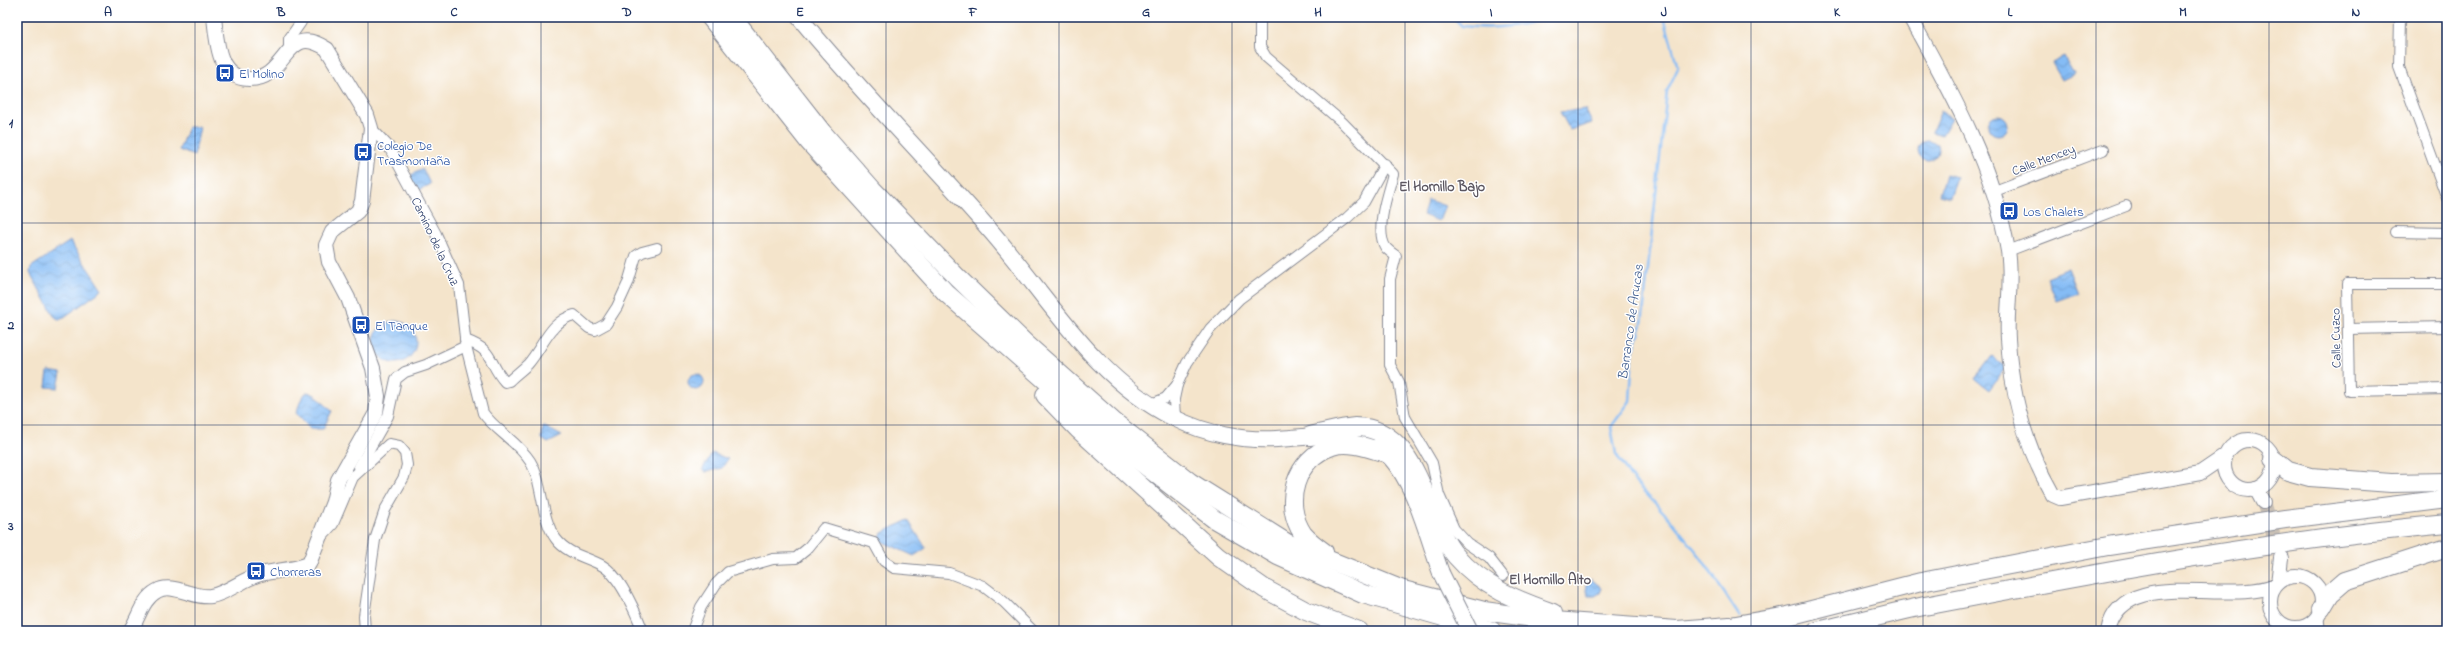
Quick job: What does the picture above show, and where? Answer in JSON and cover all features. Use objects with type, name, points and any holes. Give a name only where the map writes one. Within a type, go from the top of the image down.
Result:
[{"type":"highway","points":[[710,17],[814,148],[946,293],[1125,450],[1214,519],[1278,556],[1363,594],[1492,631]]},
{"type":"highway","points":[[732,17],[822,132],[873,190],[1025,343],[1113,421],[1190,482],[1287,543],[1403,590],[1484,611],[1584,624],[1638,629],[1677,630],[1730,626],[1788,616],[1920,582],[2108,546],[2285,518],[2447,499]]},
{"type":"highway","points":[[975,320],[1078,429],[1219,557],[1265,589],[1306,611],[1359,631]]},
{"type":"highway","points":[[1310,436],[1354,427],[1366,429],[1392,440],[1413,466],[1444,539],[1468,568],[1482,581],[1505,595],[1584,624]]},
{"type":"highway","points":[[1346,568],[1313,544],[1304,535],[1293,509],[1295,482],[1309,460],[1332,446],[1363,446],[1389,454]]},
{"type":"highway","points":[[2273,459],[2288,471],[2310,477],[2391,483],[2447,482]]},
{"type":"highway","points":[[1817,631],[1850,626],[1928,605],[2116,570],[2308,541],[2447,524]]},
{"type":"highway","points":[[2320,612],[2330,594],[2345,581],[2447,548]]},
{"type":"main road","points":[[799,17],[858,85],[1019,263],[1086,348],[1114,378],[1149,405],[1175,419],[1239,439],[1277,439],[1343,435],[1366,440],[1389,454],[1399,467],[1411,489],[1441,573],[1470,631]]},
{"type":"street","points":[[214,17],[220,55],[226,68],[244,79],[256,79],[269,73],[289,48],[289,38],[301,22],[300,17]]},
{"type":"street","points":[[1260,17],[1260,47],[1266,57],[1342,122],[1386,164],[1393,174],[1384,204],[1382,237],[1386,248],[1396,256],[1390,279],[1390,366],[1399,382],[1405,417],[1432,463],[1439,495],[1454,529],[1468,544],[1489,558],[1503,576]]},
{"type":"street","points":[[1910,17],[1972,135],[1992,192],[2008,250],[2008,339],[2016,402],[2030,447],[2053,495],[2060,498],[2200,473],[2225,456],[2235,444],[2251,440],[2265,446],[2273,459],[2274,467],[2268,480],[2256,489],[2242,489],[2230,482],[2200,473]]},
{"type":"street","points":[[2400,17],[2399,67],[2447,198]]},
{"type":"street","name":"Camino de la Cruz","points":[[289,48],[303,41],[316,42],[327,49],[367,115],[370,128],[389,147],[436,234],[459,284],[465,343],[484,413],[530,462],[556,539],[567,551],[605,567],[620,585],[643,631]]},
{"type":"street","points":[[130,631],[147,598],[158,590],[168,589],[202,597],[212,596],[262,574],[309,564],[320,539],[338,480],[367,432],[377,408],[378,396],[374,368],[364,336],[348,298],[329,262],[326,246],[332,232],[358,211],[362,201],[370,128]]},
{"type":"street","name":"Calle Mencey","points":[[1992,192],[2103,150]]},
{"type":"street","points":[[1175,419],[1174,399],[1177,385],[1187,363],[1210,329],[1239,299],[1351,214],[1364,202],[1386,164]]},
{"type":"street","points":[[2008,250],[2126,206]]},
{"type":"street","points":[[2395,232],[2447,233]]},
{"type":"street","points":[[320,539],[334,524],[353,477],[388,416],[396,379],[405,372],[426,366],[465,343],[486,351],[500,377],[505,382],[509,381],[529,364],[544,338],[564,317],[574,315],[589,328],[595,330],[606,324],[628,283],[636,256],[642,252],[657,248]]},
{"type":"street","name":"Calle Cuzco","points":[[2447,284],[2347,284],[2349,391],[2447,389]]},
{"type":"street","points":[[2348,329],[2447,327]]},
{"type":"street","points":[[1149,405],[1166,398],[1177,385]]},
{"type":"street","points":[[353,477],[389,444],[399,446],[405,453],[407,465],[404,476],[385,510],[375,540],[364,616],[365,631]]},
{"type":"street","points":[[2225,456],[2224,470],[2230,482]]},
{"type":"street","points":[[2256,489],[2263,502]]},
{"type":"street","points":[[692,631],[701,607],[716,584],[728,572],[773,559],[796,558],[807,549],[824,528],[874,543],[884,561],[894,568],[949,573],[983,586],[1004,602],[1033,631]]},
{"type":"street","points":[[2270,609],[2269,600],[2276,584],[2281,558],[2297,576],[2311,581],[2317,587],[2322,601],[2320,612],[2320,631]]},
{"type":"street","points":[[2108,631],[2118,607],[2137,595],[2186,591],[2263,591],[2297,576]]},
{"type":"street","points":[[2242,592],[2257,598],[2270,609],[2278,622],[2297,630],[2308,626],[2320,612]]},
{"type":"water","points":[[2064,57],[2074,74],[2062,80],[2052,63]]},
{"type":"water","points":[[1585,109],[1592,123],[1570,130],[1560,112]]},
{"type":"water","points":[[1941,111],[1952,118],[1942,135],[1932,132]]},
{"type":"water","points":[[1998,115],[2005,118],[2008,125],[2005,132],[1998,135],[1991,132],[1988,125],[1991,118]]},
{"type":"water","points":[[188,127],[200,127],[194,156],[179,150]]},
{"type":"water","points":[[1924,140],[1932,140],[1938,146],[1938,154],[1932,160],[1924,160],[1918,154],[1918,146]]},
{"type":"water","points":[[423,169],[430,184],[417,191],[409,176]]},
{"type":"water","points":[[1945,174],[1957,177],[1950,198],[1939,195]]},
{"type":"water","points":[[1428,200],[1445,206],[1439,221],[1423,215]]},
{"type":"water","points":[[70,241],[102,290],[60,320],[55,317],[30,273],[31,267]]},
{"type":"water","points":[[2068,268],[2078,293],[2056,301],[2046,277]]},
{"type":"water","points":[[395,321],[410,327],[416,342],[410,357],[395,363],[380,357],[374,342],[380,327]]},
{"type":"water","points":[[1992,356],[2006,367],[1989,390],[1975,379]]},
{"type":"water","points":[[48,371],[61,373],[58,388],[46,387]]},
{"type":"water","points":[[696,374],[702,376],[704,382],[702,388],[696,390],[690,388],[688,382],[690,376]]},
{"type":"water","points":[[308,392],[315,395],[332,411],[323,429],[310,429],[296,413],[303,395]]},
{"type":"water","points":[[543,426],[562,436],[548,443],[542,439]]},
{"type":"water","points":[[712,453],[728,459],[722,468],[706,472],[702,470]]},
{"type":"water","points":[[908,520],[926,548],[914,556],[881,541],[880,537],[882,533]]},
{"type":"water","points":[[1591,579],[1602,588],[1600,593],[1595,596],[1588,596],[1586,584]]},
{"type":"waterway","name":"Barranco de Arucas","points":[[1453,17],[1462,26],[1484,27],[1517,25],[1549,17]]},
{"type":"waterway","name":"Barranco de Arucas","points":[[1664,17],[1678,68],[1667,91],[1642,324],[1633,352],[1630,401],[1611,427],[1616,454],[1632,479],[1670,519],[1700,556],[1740,617]]},
{"type":"tunnel","points":[[2263,502],[2279,553]]},
{"type":"place","name":"El Molino","points":[[225,73]]},
{"type":"place","name":"Colegio De Trasmontaña","points":[[363,152]]},
{"type":"place","name":"Los Chalets","points":[[2009,211]]},
{"type":"place","name":"El Tanque","points":[[361,325]]},
{"type":"place","name":"Chorreras","points":[[256,571]]},
{"type":"district","name":"El Hornillo Bajo","points":[[1442,186]]},
{"type":"district","name":"El Hornillo Alto","points":[[1550,579]]}]
